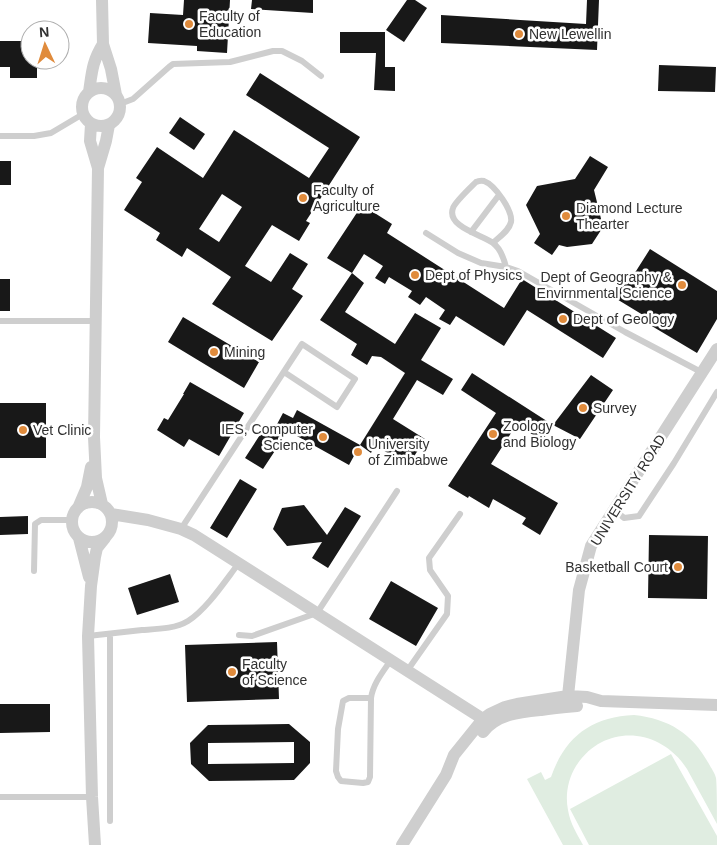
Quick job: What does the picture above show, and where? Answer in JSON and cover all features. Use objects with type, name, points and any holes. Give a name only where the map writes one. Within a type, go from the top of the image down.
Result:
[{"type":"street","points":[[87,119],[98,126],[109,125],[117,119],[119,114],[111,69],[103,44],[102,0]]},
{"type":"street","points":[[89,92],[91,70],[95,57],[103,44]]},
{"type":"street","points":[[98,168],[90,141],[87,119],[82,106],[84,98],[89,92],[103,88],[110,90],[118,100]]},
{"type":"street","points":[[102,504],[96,478],[94,437],[98,168],[109,125]]},
{"type":"street","name":"UNIVERSITY ROAD","points":[[569,701],[579,590],[592,546],[717,349]]},
{"type":"street","points":[[78,508],[87,487],[94,437]]},
{"type":"street","points":[[91,586],[79,538],[72,526],[72,520],[74,513],[83,504],[96,502],[108,508],[113,521],[107,536],[97,548],[95,557],[88,636],[95,845]]},
{"type":"street","points":[[111,514],[148,520],[181,529],[194,535],[486,722]]},
{"type":"street","points":[[79,538],[85,541],[98,541],[128,525],[148,520]]},
{"type":"street","points":[[402,845],[446,775],[454,755],[496,711],[517,704],[569,701],[587,705],[601,701],[717,705]]},
{"type":"lane","points":[[118,100],[133,99],[173,64],[230,62],[272,51],[282,51],[302,61],[321,76]]},
{"type":"lane","points":[[0,136],[51,134],[87,119]]},
{"type":"lane","points":[[493,243],[507,230],[511,221],[511,215],[493,187],[480,180],[453,207],[452,217],[471,232],[493,243],[503,257],[506,266]]},
{"type":"lane","points":[[471,232],[499,195]]},
{"type":"lane","points":[[426,233],[458,253],[481,263],[506,266],[518,270],[625,332],[703,373]]},
{"type":"lane","points":[[0,321],[96,320]]},
{"type":"lane","points":[[181,529],[302,344],[355,379],[337,407],[284,372]]},
{"type":"lane","points":[[615,510],[624,518],[638,516],[674,463],[717,392]]},
{"type":"lane","points":[[239,635],[252,636],[317,613],[397,491]]},
{"type":"lane","points":[[407,671],[447,614],[448,596],[430,570],[429,558],[460,514]]},
{"type":"lane","points":[[34,571],[35,524],[41,520],[72,520]]},
{"type":"lane","points":[[88,636],[162,628],[186,622],[206,605],[239,563]]},
{"type":"lane","points":[[110,634],[110,821]]},
{"type":"lane","points":[[371,698],[349,698],[342,701],[338,729],[336,770],[341,781],[364,783],[368,782],[370,778],[372,690],[391,660]]},
{"type":"lane","points":[[0,797],[92,797]]},
{"type":"shaded area","points":[[634,715],[658,720],[678,729],[702,753],[716,778],[717,824],[687,769],[676,755],[662,745],[647,738],[632,736],[616,737],[601,742],[588,752],[573,771],[568,787],[567,804],[572,824],[583,845],[563,845],[527,779],[541,772],[545,780],[551,777],[557,763],[572,740],[593,725],[605,720]]},
{"type":"shaded area","points":[[671,754],[717,836],[717,845],[589,845],[570,809]]},
{"type":"building","name":"Faculty of Education","points":[[184,0],[230,0],[227,53],[197,51],[197,46],[148,43],[150,13],[183,15]]},
{"type":"building","points":[[252,0],[313,0],[313,13],[251,9]]},
{"type":"building","points":[[407,0],[415,0],[427,8],[404,42],[386,30]]},
{"type":"building","name":"New Lewellin","points":[[587,0],[599,0],[597,50],[441,43],[441,15],[586,24]]},
{"type":"building","points":[[340,32],[385,32],[385,67],[395,67],[395,91],[374,90],[376,53],[340,53]]},
{"type":"building","points":[[0,41],[20,41],[20,70],[37,70],[37,78],[10,78],[10,67],[0,67]]},
{"type":"building","points":[[659,65],[716,67],[715,92],[658,91]]},
{"type":"building","name":"Faculty of Agriculture","points":[[260,73],[360,137],[306,221],[310,223],[299,241],[272,225],[245,266],[271,282],[290,253],[308,264],[292,289],[303,296],[272,341],[212,304],[231,277],[187,248],[182,257],[156,240],[160,233],[124,210],[142,182],[136,178],[157,147],[203,178],[234,130],[309,178],[329,148],[246,95]],"holes":[[[222,194],[242,207],[219,242],[199,229]]]},
{"type":"building","points":[[180,117],[205,134],[194,150],[169,133]]},
{"type":"building","name":"Diamond Lecture Thearter","points":[[590,156],[608,167],[594,190],[603,227],[592,244],[567,247],[559,245],[552,255],[534,243],[540,234],[526,205],[537,186],[575,179]]},
{"type":"building","points":[[0,161],[11,161],[11,185],[0,185]]},
{"type":"building","name":"Dept of Physics","points":[[362,205],[392,224],[387,233],[504,308],[522,279],[616,338],[603,358],[527,310],[504,346],[456,316],[450,325],[439,319],[445,310],[426,297],[420,305],[408,297],[412,291],[389,277],[385,284],[375,278],[383,266],[364,254],[352,273],[327,258]]},
{"type":"building","points":[[650,249],[717,291],[717,319],[697,353],[640,319],[643,315],[615,298],[627,277],[631,279]]},
{"type":"building","points":[[352,273],[364,283],[345,312],[395,344],[415,313],[441,328],[421,360],[453,379],[443,395],[417,380],[393,419],[425,439],[408,466],[375,445],[371,453],[360,445],[405,373],[381,357],[372,356],[367,365],[351,355],[357,344],[320,320]]},
{"type":"building","points":[[0,279],[10,279],[10,311],[0,311]]},
{"type":"building","name":"Mining","points":[[183,317],[259,362],[244,388],[168,342]]},
{"type":"building","points":[[472,373],[553,425],[542,441],[517,424],[491,464],[558,503],[540,535],[522,524],[526,518],[493,499],[489,508],[448,486],[496,413],[461,390]]},
{"type":"building","name":"Survey","points":[[591,375],[613,390],[580,439],[553,425]]},
{"type":"building","points":[[190,382],[244,413],[219,456],[189,439],[184,447],[157,430],[164,418],[168,420]]},
{"type":"building","name":"Vet Clinic","points":[[0,403],[46,403],[46,458],[0,458]]},
{"type":"building","name":"IES, Computer Science","points":[[297,410],[360,445],[349,465],[288,431],[263,469],[245,458],[267,424],[275,428],[283,413],[293,418]]},
{"type":"building","points":[[240,479],[257,489],[227,538],[210,528]]},
{"type":"building","points":[[304,505],[327,535],[345,507],[361,516],[328,568],[312,558],[322,542],[287,546],[273,529],[282,508]]},
{"type":"building","points":[[28,516],[28,534],[0,535],[0,517]]},
{"type":"building","name":"Basketball Court","points":[[649,535],[708,536],[707,599],[648,598]]},
{"type":"building","points":[[170,574],[179,602],[137,615],[128,588]]},
{"type":"building","points":[[391,581],[438,608],[416,646],[369,619]]},
{"type":"building","name":"Faculty of Science","points":[[277,642],[279,699],[187,702],[185,645]]},
{"type":"building","points":[[0,704],[50,704],[50,732],[0,733]]},
{"type":"building","points":[[289,724],[310,742],[310,763],[294,780],[209,781],[191,764],[190,743],[208,725]],"holes":[[[294,742],[294,763],[208,764],[208,743]]]},
{"type":"place","name":"Faculty of Education","points":[[189,24]]},
{"type":"place","name":"New Lewellin","points":[[519,34]]},
{"type":"place","name":"Faculty of Agriculture","points":[[303,198]]},
{"type":"place","name":"Diamond Lecture Thearter","points":[[566,216]]},
{"type":"place","name":"Dept of Physics","points":[[415,275]]},
{"type":"place","name":"Dept of Geography & Envirnmental Science","points":[[682,285]]},
{"type":"place","name":"Dept of Geology","points":[[563,319]]},
{"type":"place","name":"Mining","points":[[214,352]]},
{"type":"place","name":"Survey","points":[[583,408]]},
{"type":"place","name":"Vet Clinic","points":[[23,430]]},
{"type":"place","name":"Zoology and Biology","points":[[493,434]]},
{"type":"place","name":"IES, Computer Science","points":[[323,437]]},
{"type":"place","name":"University of Zimbabwe","points":[[358,452]]},
{"type":"place","name":"Basketball Court","points":[[678,567]]},
{"type":"place","name":"Faculty of Science","points":[[232,672]]}]
